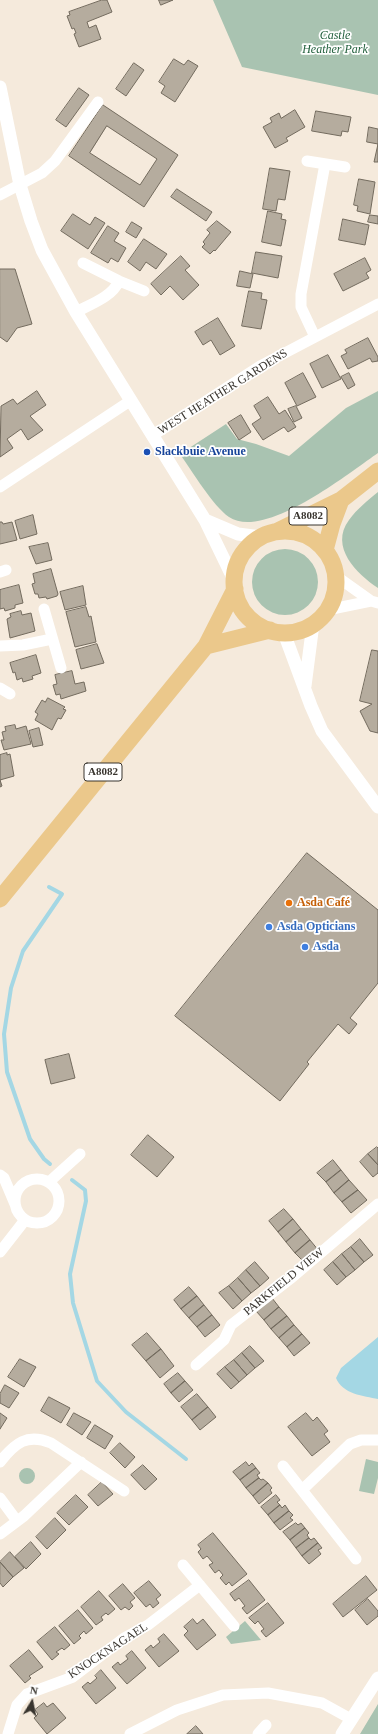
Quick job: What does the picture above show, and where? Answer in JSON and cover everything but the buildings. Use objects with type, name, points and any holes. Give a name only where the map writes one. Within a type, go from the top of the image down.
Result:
[{"type":"main road","name":"A8082","points":[[0,899],[206,646],[235,584],[238,563],[248,548],[269,534],[341,500],[378,471]]},
{"type":"main road","name":"A8082","points":[[325,550],[332,524],[341,500]]},
{"type":"main road","name":"A8082","points":[[206,646],[277,632],[299,631],[313,624],[328,610],[336,588],[336,576],[332,562],[325,550],[315,541],[303,534],[290,531],[269,534]]},
{"type":"main road","points":[[235,584],[239,602],[246,615],[257,624],[277,632]]},
{"type":"street","points":[[0,87],[20,184],[31,221],[42,250],[76,312],[205,520],[235,584]]},
{"type":"street","points":[[0,195],[42,173],[54,161],[98,102]]},
{"type":"street","points":[[306,161],[345,167]]},
{"type":"street","points":[[315,337],[301,307],[325,164]]},
{"type":"street","points":[[83,263],[119,281],[144,291]]},
{"type":"street","points":[[76,312],[110,293],[116,288],[119,281]]},
{"type":"street","name":"WEST HEATHER GARDENS","points":[[152,436],[260,366],[378,304]]},
{"type":"street","points":[[0,487],[130,401]]},
{"type":"street","points":[[205,520],[238,534],[269,534]]},
{"type":"street","points":[[336,576],[374,602]]},
{"type":"street","points":[[328,610],[374,602]]},
{"type":"street","points":[[44,609],[61,668]]},
{"type":"street","points":[[305,690],[313,624]]},
{"type":"street","points":[[277,632],[305,690],[322,731],[378,807]]},
{"type":"street","points":[[0,646],[23,645],[52,639]]},
{"type":"street","points":[[0,688],[10,694]]},
{"type":"street","points":[[50,1182],[80,1154]]},
{"type":"street","points":[[2,1176],[32,1179],[50,1182],[58,1193],[59,1207],[56,1213],[46,1222],[32,1223],[25,1220],[21,1216],[2,1176]]},
{"type":"street","points":[[15,1206],[17,1192],[20,1186],[32,1179]]},
{"type":"street","name":"PARKFIELD VIEW","points":[[196,1365],[224,1340],[231,1325],[290,1279],[378,1204]]},
{"type":"street","points":[[0,1252],[25,1220]]},
{"type":"street","points":[[0,1462],[15,1447],[26,1440],[38,1438],[51,1443],[124,1490]]},
{"type":"street","points":[[302,1490],[350,1444],[361,1440],[378,1440]]},
{"type":"street","points":[[0,1534],[49,1494],[81,1462]]},
{"type":"street","points":[[283,1466],[356,1559]]},
{"type":"street","points":[[0,1498],[17,1521]]},
{"type":"street","points":[[183,1565],[234,1626]]},
{"type":"street","name":"KNOCKNAGAEL","points":[[8,1734],[17,1704],[27,1694],[73,1677],[124,1638],[148,1625],[200,1585]]},
{"type":"street","points":[[342,1734],[378,1678]]},
{"type":"street","points":[[130,1734],[177,1710],[223,1695],[268,1693],[322,1702],[351,1719]]},
{"type":"street","points":[[258,1734],[266,1725]]},
{"type":"green space","name":"Castle Heather Park","points":[[213,0],[378,0],[378,95],[242,67]]},
{"type":"green space","points":[[378,391],[378,453],[306,502],[284,513],[263,520],[244,522],[229,517],[216,505],[180,454],[226,424],[237,439],[289,456],[346,408]]},
{"type":"green space","points":[[378,492],[378,588],[362,575],[348,559],[342,540],[344,530],[349,520],[359,508]]},
{"type":"green space","points":[[285,549],[298,551],[313,564],[316,569],[318,582],[316,595],[303,610],[298,613],[285,615],[272,613],[257,600],[254,595],[252,582],[254,569],[267,554],[272,551]]},
{"type":"green space","points":[[366,1459],[378,1462],[378,1478],[374,1494],[359,1491]]},
{"type":"green space","points":[[24,1468],[30,1468],[35,1473],[33,1482],[30,1484],[24,1484],[19,1479],[19,1473]]},
{"type":"green space","points":[[245,1621],[261,1640],[231,1644],[226,1637]]},
{"type":"green space","points":[[378,1704],[378,1734],[360,1734]]},
{"type":"water","points":[[378,1337],[378,1399],[348,1391],[343,1388],[336,1378],[341,1368]]},
{"type":"waterway","points":[[49,887],[62,894],[23,951],[11,988],[4,1034],[7,1072],[30,1139],[44,1159],[50,1164]]},
{"type":"waterway","points":[[72,1180],[85,1190],[86,1201],[70,1274],[73,1303],[97,1381],[126,1412],[186,1459]]},
{"type":"place","name":"Slackbuie Avenue","points":[[147,452]]},
{"type":"place","name":"Asda Café","points":[[289,903]]},
{"type":"place","name":"Asda Opticians","points":[[269,927]]},
{"type":"place","name":"Asda","points":[[305,947]]}]
